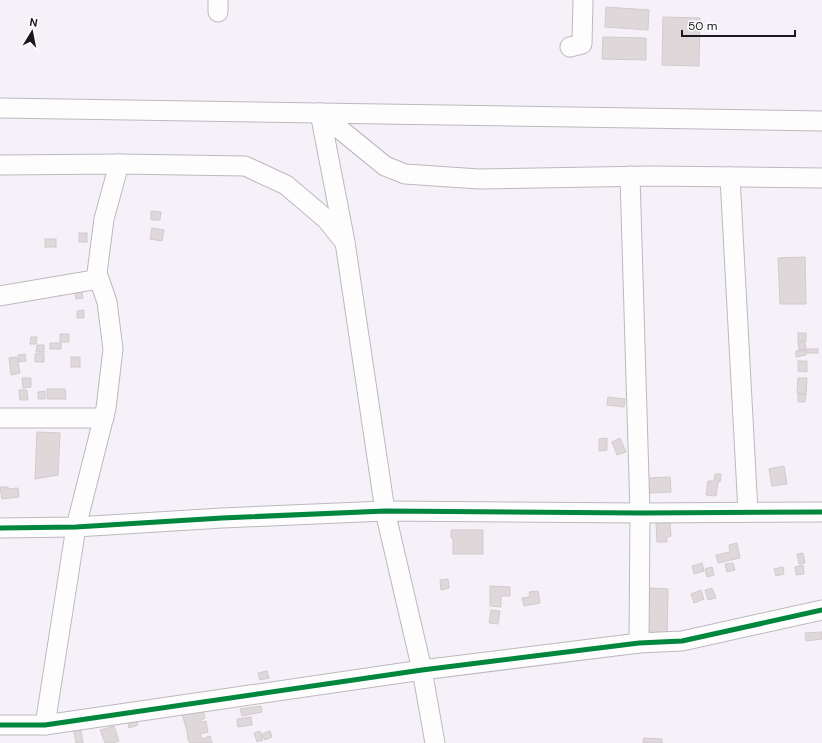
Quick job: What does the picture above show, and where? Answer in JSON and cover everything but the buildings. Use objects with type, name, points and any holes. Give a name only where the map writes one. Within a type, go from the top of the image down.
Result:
[{"type":"street","points":[[570,47],[582,44],[583,0]]},
{"type":"street","points":[[0,108],[822,121]]},
{"type":"street","points":[[320,113],[385,166],[405,174],[479,179],[630,176],[822,178]]},
{"type":"street","points":[[320,113],[345,242],[385,511],[422,670],[435,743]]},
{"type":"street","points":[[0,165],[119,164],[245,166],[286,185],[326,219],[345,242]]},
{"type":"street","points":[[45,725],[76,527],[106,408],[113,349],[107,302],[96,273],[104,219],[119,164]]},
{"type":"street","points":[[630,176],[640,513],[639,643]]},
{"type":"street","points":[[730,177],[748,512]]},
{"type":"street","points":[[0,296],[98,279]]},
{"type":"street","points":[[0,418],[104,418]]},
{"type":"street","points":[[0,528],[76,527],[222,518],[385,511],[640,513],[822,512]]},
{"type":"street","points":[[0,726],[45,725],[422,670],[639,643],[682,641],[822,610]]},
{"type":"cycle path","points":[[0,528],[76,527],[222,518],[385,511],[640,513],[822,512]]},
{"type":"cycle path","points":[[0,725],[45,725],[422,670],[639,643],[682,641],[822,610]]}]
